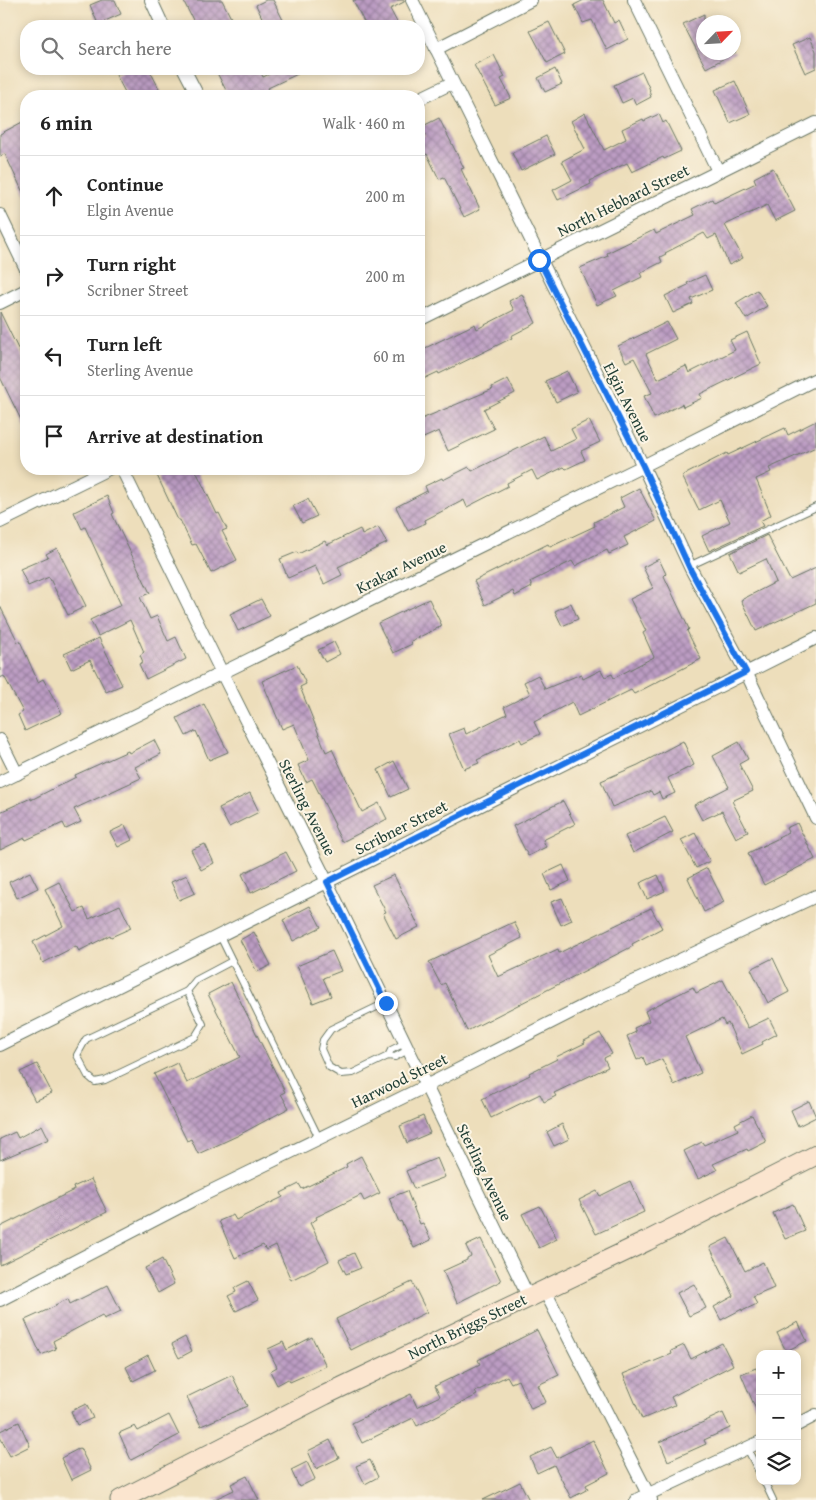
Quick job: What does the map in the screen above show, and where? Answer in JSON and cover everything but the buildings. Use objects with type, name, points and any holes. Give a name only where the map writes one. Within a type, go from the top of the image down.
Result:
[{"type":"street","points":[[150,0],[160,20]]},
{"type":"street","name":"Elgin Avenue","points":[[412,0],[422,20]]},
{"type":"street","points":[[436,49],[531,0]]},
{"type":"street","points":[[634,0],[718,171]]},
{"type":"street","name":"Elgin Avenue","points":[[425,27],[539,260],[643,466],[689,566],[746,672],[816,818]]},
{"type":"street","points":[[187,75],[195,90]]},
{"type":"street","points":[[425,96],[452,83]]},
{"type":"street","name":"North Hebbard Street","points":[[425,317],[816,123]]},
{"type":"street","points":[[0,215],[20,257]]},
{"type":"street","points":[[0,303],[20,293]]},
{"type":"street","name":"Krakar Avenue","points":[[0,782],[816,380]]},
{"type":"street","points":[[0,522],[96,475]]},
{"type":"street","name":"Sterling Avenue","points":[[125,475],[426,1086],[536,1293],[650,1497]]},
{"type":"street","name":"Scribner Street","points":[[0,1045],[816,638]]},
{"type":"street","points":[[0,740],[17,774]]},
{"type":"street","name":"Harwood Street","points":[[0,1300],[196,1198],[426,1086],[597,999],[816,896]]},
{"type":"street","name":"North Briggs Street","points":[[120,1500],[325,1395],[647,1241],[816,1156]]},
{"type":"street","points":[[801,1423],[816,1415]]},
{"type":"street","points":[[636,1500],[650,1497],[756,1444]]},
{"type":"lane","points":[[689,566],[816,507]]},
{"type":"lane","points":[[220,936],[319,1138]]},
{"type":"lane","points":[[187,991],[203,1024],[195,1037],[105,1080],[95,1082],[88,1076],[78,1055],[86,1039],[187,991],[196,980],[232,962]]},
{"type":"lane","points":[[386,1003],[332,1029],[323,1040],[321,1049],[329,1067],[341,1074],[353,1073],[388,1056],[391,1050],[407,1046]]},
{"type":"lane","points":[[747,1448],[756,1466]]},
{"type":"lane","points":[[766,1485],[773,1500]]},
{"type":"route","points":[[386,1003],[327,882],[746,672],[690,569],[643,466],[539,260]]}]
